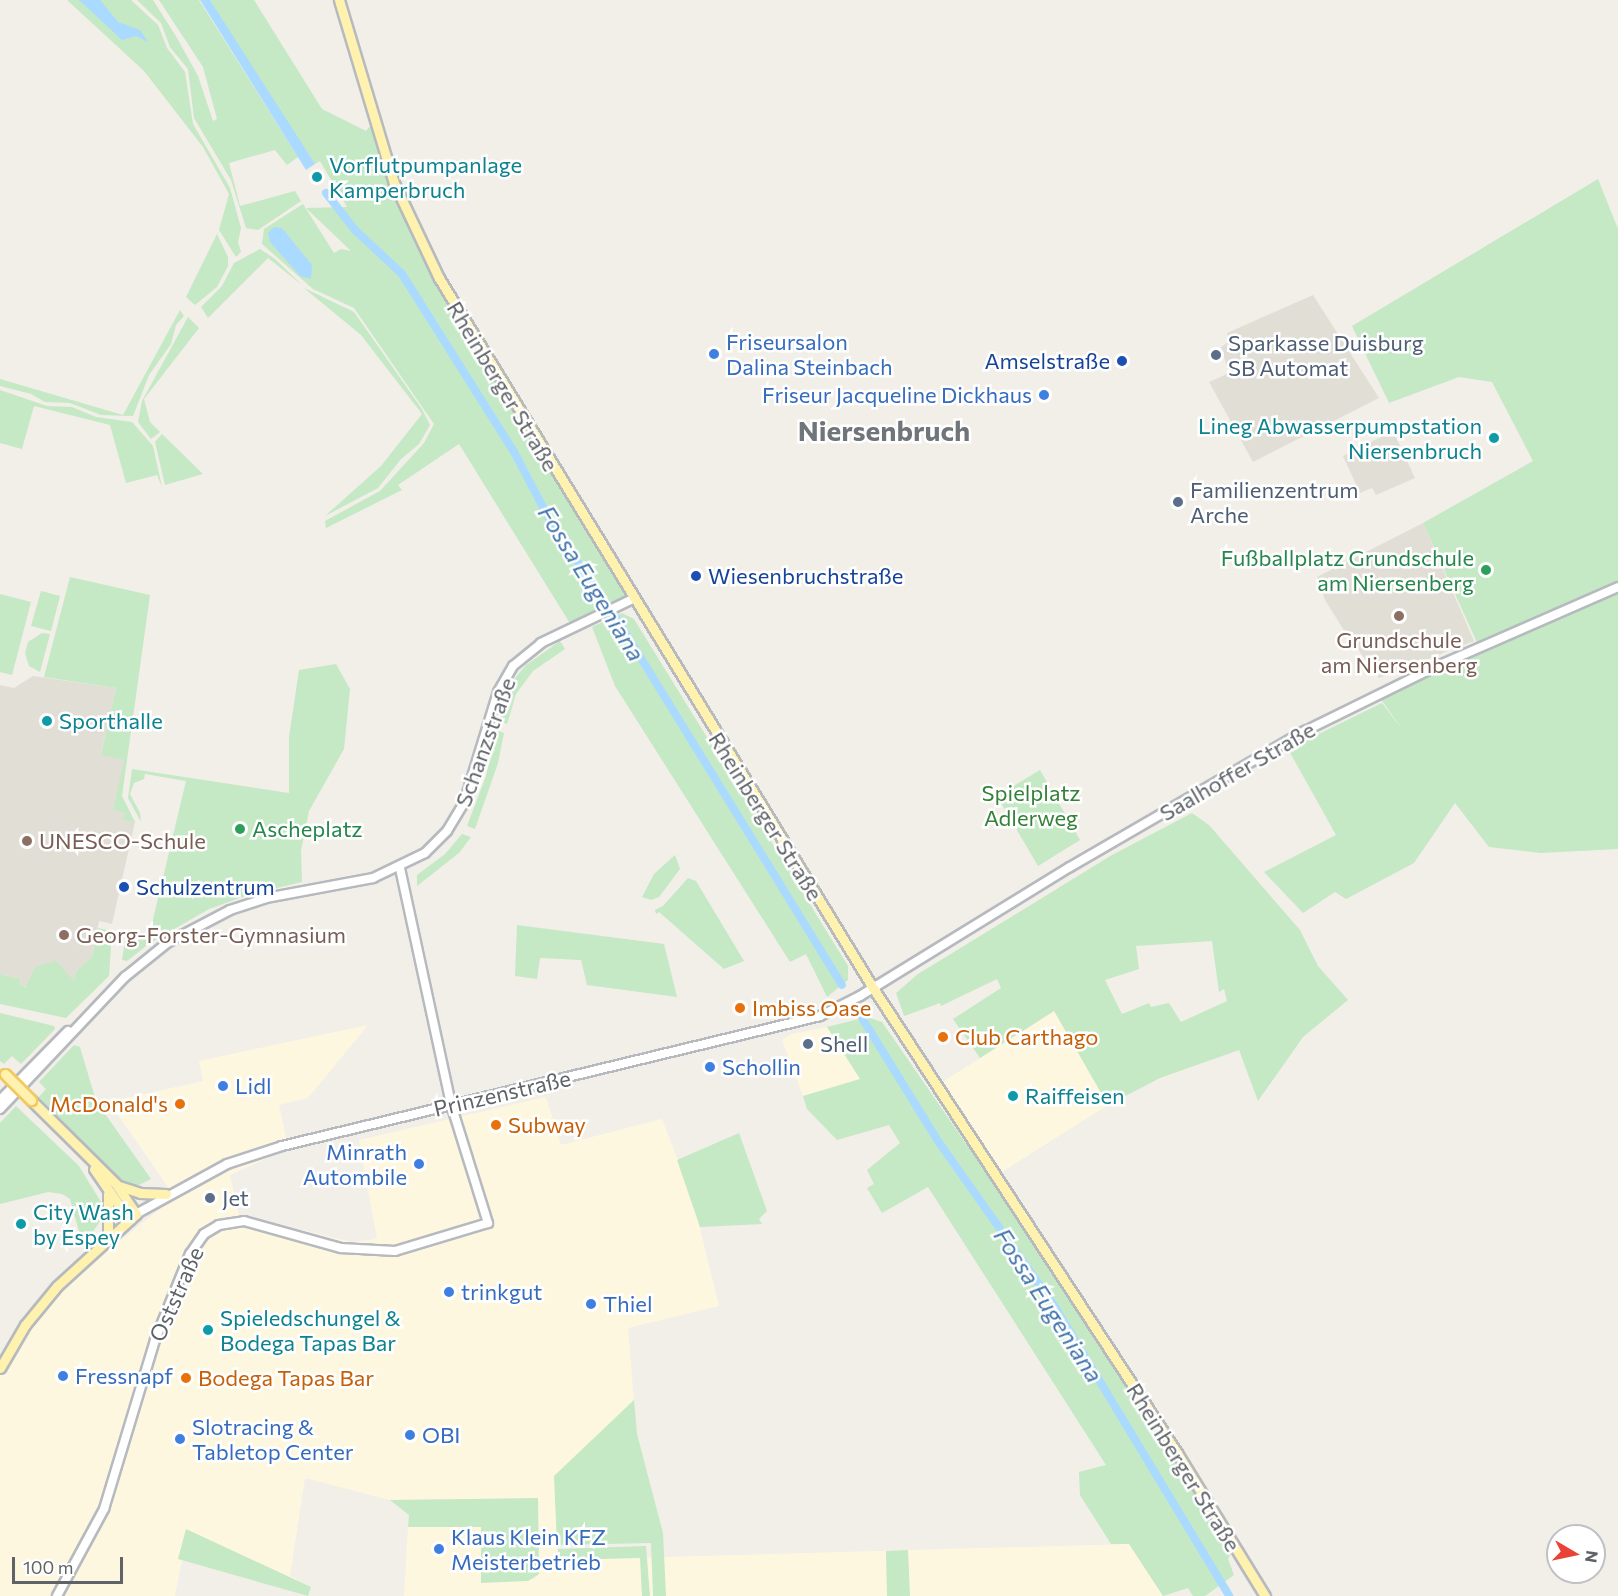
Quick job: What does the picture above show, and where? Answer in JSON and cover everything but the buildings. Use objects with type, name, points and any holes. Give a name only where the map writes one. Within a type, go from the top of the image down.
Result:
[{"type":"main road","name":"Rheinberger Straße","points":[[339,0],[394,183],[424,249],[633,599],[873,988],[1177,1453],[1265,1596]]},
{"type":"main road","points":[[0,1368],[25,1325],[108,1237],[132,1217],[111,1186],[86,1157],[2,1072]]},
{"type":"main road","points":[[111,1186],[140,1193],[166,1194]]},
{"type":"main road","points":[[108,1237],[111,1186]]},
{"type":"street","name":"Saalhoffer Straße","points":[[873,988],[1070,867],[1305,731],[1435,667],[1618,587]]},
{"type":"street","name":"Schanzstraße","points":[[98,1005],[167,943],[230,910],[266,898],[373,878],[400,868],[434,846],[458,814],[498,692],[513,666],[541,643],[633,599]]},
{"type":"street","points":[[400,868],[451,1104]]},
{"type":"street","name":"Prinzenstraße","points":[[132,1217],[166,1194],[250,1155],[451,1104],[809,1019],[873,988]]},
{"type":"street","points":[[0,1100],[98,1005]]},
{"type":"street","points":[[0,1109],[98,1005]]},
{"type":"street","name":"Oststraße","points":[[57,1596],[104,1509],[155,1340],[190,1254],[204,1234],[219,1225],[244,1221],[341,1248],[395,1251],[488,1223],[451,1104]]},
{"type":"shaded area","points":[[1313,295],[1379,398],[1253,462],[1209,382],[1229,373],[1221,347],[1230,341],[1227,333]]},
{"type":"shaded area","points":[[1393,431],[1415,478],[1376,495],[1372,488],[1360,493],[1343,456]]},
{"type":"shaded area","name":"Grundschule am Niersenberg","points":[[1423,523],[1474,641],[1379,678],[1325,600],[1317,577]]},
{"type":"shaded area","points":[[33,676],[116,688],[101,754],[125,760],[113,810],[125,813],[124,820],[135,822],[112,924],[99,921],[92,957],[76,971],[71,997],[20,985],[21,979],[0,974],[0,685],[14,688]]},
{"type":"shaded area","points":[[1055,1011],[1108,1105],[994,1177],[936,1086]]},
{"type":"shaded area","points":[[368,1025],[308,1098],[279,1105],[286,1138],[283,1151],[230,1175],[239,1215],[352,1242],[377,1239],[359,1140],[546,1097],[561,1145],[662,1119],[692,1196],[719,1306],[628,1328],[634,1400],[555,1476],[558,1560],[1129,1544],[1163,1596],[404,1596],[408,1527],[481,1526],[527,1581],[536,1578],[539,1574],[538,1498],[390,1500],[305,1478],[290,1576],[311,1587],[308,1596],[182,1560],[175,1596],[0,1596],[0,1372],[37,1317],[82,1271],[175,1197],[109,1102],[203,1081],[199,1061]]},
{"type":"shaded area","points":[[827,1027],[860,1079],[803,1096],[782,1040],[792,1034]]},
{"type":"green space","points":[[67,0],[131,0],[158,25],[167,48],[185,72],[193,124],[230,188],[241,228],[238,242],[241,252],[236,257],[219,230],[229,194],[203,147],[144,71]]},
{"type":"green space","points":[[137,0],[153,0],[177,38],[198,76],[213,121],[217,119],[203,67],[159,0],[199,0],[298,157],[287,165],[275,150],[229,163],[240,206],[295,191],[301,201],[258,230],[246,228],[231,180],[194,118],[188,69],[170,47],[161,23]]},
{"type":"green space","points":[[210,0],[254,0],[322,109],[366,131],[374,121],[414,226],[633,599],[571,625],[459,444],[398,485],[402,490],[326,528],[325,521],[380,491],[424,443],[434,424],[354,308],[313,289],[262,244],[264,229],[303,204],[334,253],[341,249],[351,251],[306,208],[347,207],[320,161],[315,164],[280,113]]},
{"type":"green space","points":[[1598,179],[1618,229],[1618,849],[1540,853],[1489,847],[1455,803],[1414,863],[1346,899],[1335,892],[1303,913],[1264,872],[1336,835],[1288,749],[1382,703],[1404,732],[1378,695],[1479,647],[1423,523],[1533,461],[1492,382],[1459,377],[1389,403],[1352,326]]},
{"type":"green space","points":[[217,234],[228,257],[228,266],[217,287],[195,305],[186,297]]},
{"type":"green space","points":[[260,249],[275,259],[302,285],[268,258],[208,318],[201,307],[222,286],[234,263]]},
{"type":"green space","points":[[304,288],[354,312],[422,409],[430,425],[419,444],[401,459],[378,488],[325,516],[381,466],[422,414],[361,335]]},
{"type":"green space","points":[[180,310],[184,316],[176,325],[171,344],[149,375],[133,416],[101,415],[70,403],[45,402],[31,394],[0,386],[0,379],[123,415]]},
{"type":"green space","points":[[188,317],[199,328],[144,399],[150,422],[160,432],[151,439],[138,422],[142,401]]},
{"type":"green space","points":[[0,390],[47,406],[72,407],[96,417],[132,422],[153,446],[162,487],[157,475],[126,483],[110,425],[34,406],[22,449],[0,443]]},
{"type":"green space","points":[[162,434],[203,474],[165,485],[155,442]]},
{"type":"green space","points":[[70,577],[150,595],[122,796],[135,822],[123,820],[125,813],[113,810],[124,760],[101,755],[116,688],[44,677]]},
{"type":"green space","points":[[41,591],[60,596],[51,631],[31,626]]},
{"type":"green space","points":[[0,594],[31,602],[12,675],[0,672]]},
{"type":"green space","points":[[622,613],[634,619],[848,966],[848,980],[827,997],[806,954],[790,962],[615,686],[592,627]]},
{"type":"green space","points":[[42,633],[50,634],[40,672],[29,666],[25,653],[28,642]]},
{"type":"green space","points":[[560,641],[565,649],[533,671],[516,694],[507,724],[499,721],[515,678],[526,665]]},
{"type":"green space","points":[[336,664],[350,689],[344,749],[309,811],[301,851],[302,882],[248,895],[209,909],[150,943],[127,961],[122,960],[125,941],[138,940],[151,928],[186,781],[145,774],[144,779],[134,783],[130,794],[140,813],[141,822],[128,798],[132,769],[289,793],[289,737],[299,670]]},
{"type":"green space","points":[[496,730],[504,733],[498,763],[475,829],[467,826],[486,776]]},
{"type":"green space","name":"Spielplatz Adlerweg","points":[[1040,770],[1080,840],[1038,866],[997,796]]},
{"type":"green space","points":[[1192,813],[1209,825],[1300,930],[1318,966],[1348,1000],[1303,1037],[1258,1101],[1239,1050],[1160,1078],[1108,1105],[1054,1011],[980,1058],[953,1019],[1001,988],[997,979],[941,1006],[940,1003],[904,1016],[896,993],[918,974],[1112,855]],"holes":[[[1212,941],[1219,992],[1224,989],[1227,1001],[1181,1022],[1169,1003],[1151,1007],[1149,1003],[1122,1014],[1105,980],[1139,969],[1136,946]]]},
{"type":"green space","points":[[462,834],[471,837],[459,853],[417,886],[417,875],[445,854]]},
{"type":"green space","points":[[675,855],[680,869],[659,897],[651,900],[642,897],[654,874]]},
{"type":"green space","points":[[688,878],[696,881],[744,961],[724,969],[659,912],[656,914],[655,910],[663,906]]},
{"type":"green space","points":[[517,925],[664,944],[677,997],[587,985],[581,960],[540,958],[537,979],[515,976]]},
{"type":"green space","points":[[98,928],[112,931],[109,976],[66,1018],[0,1004],[0,974],[21,979],[20,985],[26,987],[35,967],[56,961],[74,981],[76,971],[92,957]]},
{"type":"green space","points":[[0,1013],[54,1026],[55,1029],[21,1064],[12,1056],[4,1064],[0,1061]]},
{"type":"green space","points":[[867,1017],[882,1022],[1060,1280],[1231,1553],[1228,1559],[1234,1575],[1205,1596],[1193,1596],[1188,1588],[1163,1596],[1129,1544],[1111,1544],[1080,1495],[1079,1472],[1106,1465],[928,1187],[882,1213],[867,1188],[874,1184],[867,1170],[900,1143],[889,1125],[837,1140],[807,1109],[803,1096],[860,1079],[827,1027]]},
{"type":"green space","points":[[74,1045],[80,1047],[96,1101],[151,1179],[139,1185],[137,1190],[114,1175],[39,1097],[46,1089],[39,1082]]},
{"type":"green space","points":[[16,1106],[79,1166],[101,1202],[103,1217],[83,1246],[70,1199],[62,1194],[48,1192],[0,1204],[0,1123]]},
{"type":"green space","points":[[739,1133],[767,1211],[759,1219],[762,1224],[700,1227],[677,1160]]},
{"type":"green space","points":[[634,1400],[637,1434],[663,1533],[666,1596],[653,1596],[651,1543],[557,1545],[554,1476]]},
{"type":"green space","points":[[538,1498],[539,1574],[528,1581],[481,1583],[481,1527],[408,1527],[409,1515],[390,1500]]},
{"type":"green space","points":[[186,1529],[311,1587],[308,1596],[178,1559]]},
{"type":"green space","points":[[646,1546],[650,1596],[642,1596],[640,1558],[558,1560],[558,1549]]},
{"type":"green space","points":[[908,1550],[910,1596],[887,1596],[886,1551]]},
{"type":"water","points":[[79,0],[100,0],[118,22],[140,30],[148,42],[136,36],[122,40]]},
{"type":"water","points":[[200,0],[210,0],[315,164],[306,170]]},
{"type":"water","points":[[274,227],[282,228],[312,265],[311,279],[300,276],[270,242],[268,233]]},
{"type":"waterway","name":"Fossa Eugeniana","points":[[326,193],[355,230],[402,274],[513,450],[555,530],[615,616],[842,985]]},
{"type":"waterway","name":"Fossa Eugeniana","points":[[862,1018],[938,1141],[1055,1307],[1229,1596]]},
{"type":"place","name":"Vorflutpumpanlage Kamperbruch","points":[[317,177]]},
{"type":"place","name":"Friseursalon Dalina Steinbach","points":[[714,354]]},
{"type":"place","name":"Sparkasse Duisburg SB Automat","points":[[1216,355]]},
{"type":"place","name":"Amselstraße","points":[[1122,361]]},
{"type":"place","name":"Friseur Jacqueline Dickhaus","points":[[1044,395]]},
{"type":"place","name":"Lineg Abwasserpumpstation Niersenbruch","points":[[1494,438]]},
{"type":"place","name":"Familienzentrum Arche","points":[[1178,502]]},
{"type":"place","name":"Fußballplatz Grundschule am Niersenberg","points":[[1486,570]]},
{"type":"place","name":"Wiesenbruchstraße","points":[[696,576]]},
{"type":"place","name":"Grundschule am Niersenberg","points":[[1399,616]]},
{"type":"place","name":"Sporthalle","points":[[47,721]]},
{"type":"place","name":"Ascheplatz","points":[[240,829]]},
{"type":"place","name":"UNESCO-Schule","points":[[27,841]]},
{"type":"place","name":"Schulzentrum","points":[[124,887]]},
{"type":"place","name":"Georg-Forster-Gymnasium","points":[[64,935]]},
{"type":"place","name":"Imbiss Oase","points":[[740,1008]]},
{"type":"place","name":"Club Carthago","points":[[943,1037]]},
{"type":"place","name":"Shell","points":[[808,1044]]},
{"type":"place","name":"Schollin","points":[[710,1067]]},
{"type":"place","name":"Lidl","points":[[223,1086]]},
{"type":"place","name":"Raiffeisen","points":[[1013,1096]]},
{"type":"place","name":"McDonald's","points":[[180,1104]]},
{"type":"place","name":"Subway","points":[[496,1125]]},
{"type":"place","name":"Minrath Autombile","points":[[419,1164]]},
{"type":"place","name":"Jet","points":[[210,1198]]},
{"type":"place","name":"City Wash by Espey","points":[[21,1224]]},
{"type":"place","name":"trinkgut","points":[[449,1292]]},
{"type":"place","name":"Thiel","points":[[591,1304]]},
{"type":"place","name":"Spieledschungel & Bodega Tapas Bar","points":[[208,1330]]},
{"type":"place","name":"Fressnapf","points":[[63,1376]]},
{"type":"place","name":"Bodega Tapas Bar","points":[[186,1378]]},
{"type":"place","name":"OBI","points":[[410,1435]]},
{"type":"place","name":"Slotracing & Tabletop Center","points":[[180,1439]]},
{"type":"place","name":"Klaus Klein KFZ Meisterbetrieb","points":[[439,1549]]},
{"type":"district","name":"Niersenbruch","points":[[884,430]]}]
